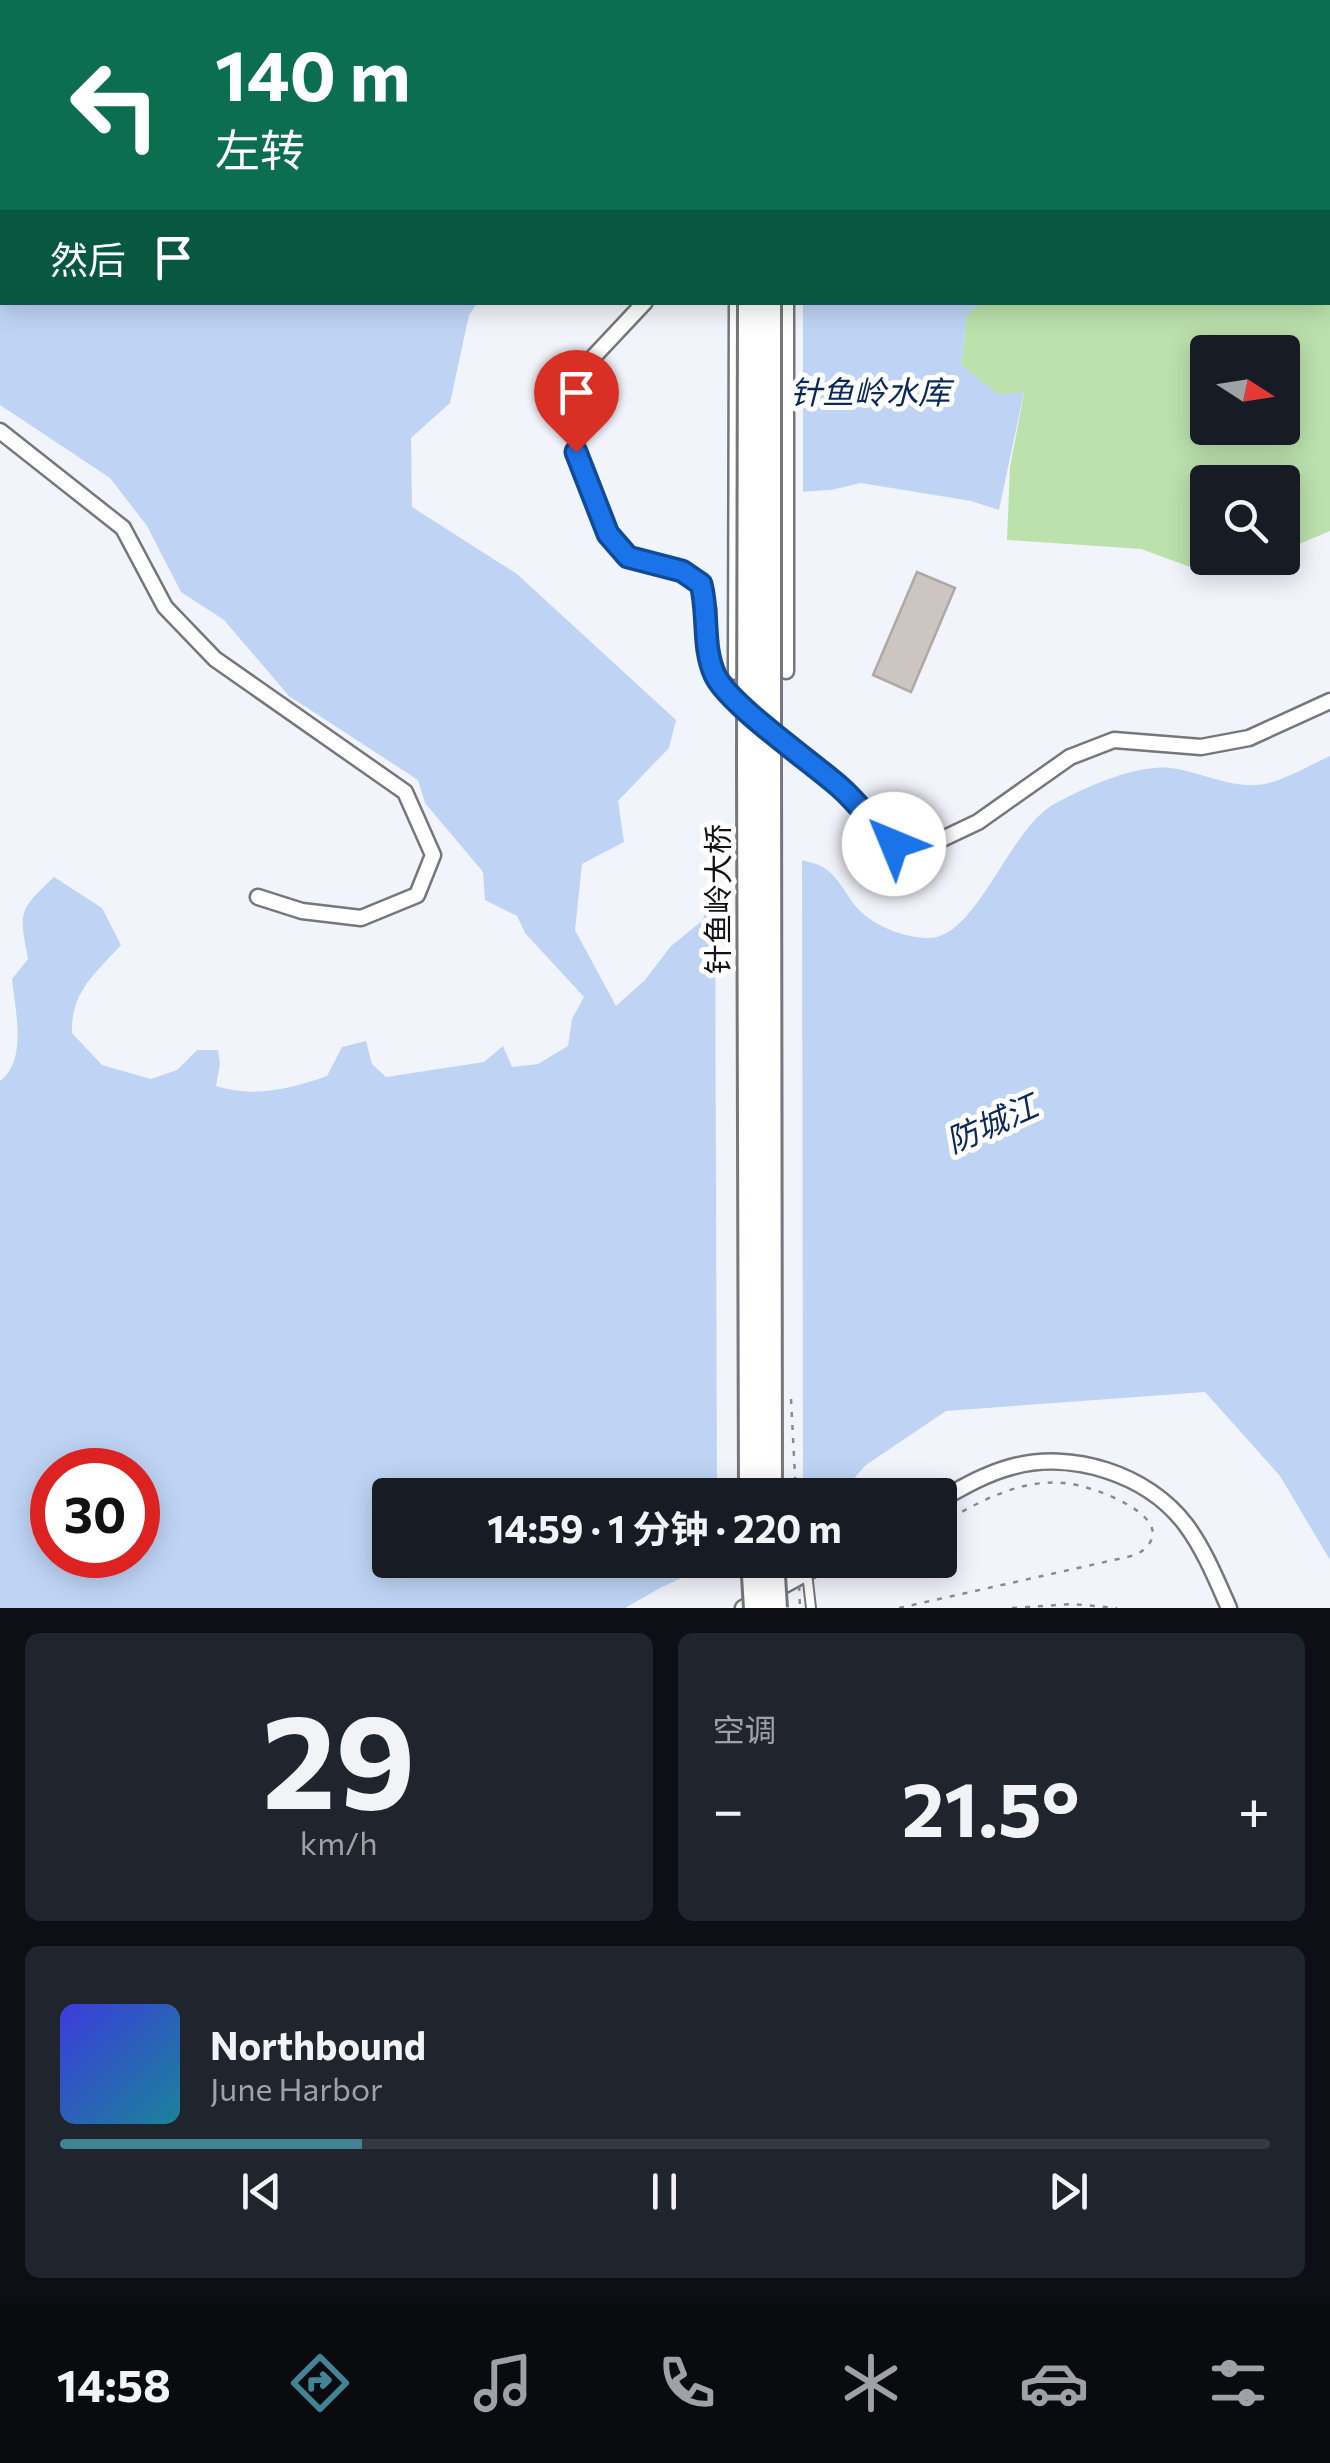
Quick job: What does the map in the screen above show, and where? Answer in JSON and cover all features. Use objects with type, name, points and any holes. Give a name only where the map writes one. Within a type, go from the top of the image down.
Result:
[{"type":"main road","name":"针鱼岭大桥","points":[[750,305],[751,1478]]},
{"type":"main road","name":"针鱼岭大桥","points":[[769,305],[770,1478]]},
{"type":"main road","points":[[755,1578],[756,1608]]},
{"type":"main road","points":[[773,1578],[775,1608]]},
{"type":"street","points":[[642,305],[569,384],[580,406],[576,452],[608,534],[628,557],[682,571],[701,584],[708,609],[708,645],[715,677],[736,700],[843,790],[894,844],[919,850],[946,840],[1070,757],[1114,740],[1201,747],[1249,738],[1330,701]]},
{"type":"street","points":[[736,672],[737,305]]},
{"type":"street","points":[[786,305],[786,672]]},
{"type":"street","points":[[0,431],[122,528],[166,607],[215,659],[405,792],[432,855],[417,895],[361,918],[302,911],[258,897]]},
{"type":"street","points":[[957,1490],[1012,1466],[1070,1462],[1113,1472],[1150,1492],[1186,1524],[1229,1608]]},
{"type":"street","points":[[743,1608],[785,1578]]},
{"type":"lane","points":[[804,1578],[810,1608]]},
{"type":"path","points":[[790,1392],[795,1478]]},
{"type":"path","points":[[899,1608],[1136,1555],[1149,1542],[1149,1521],[1139,1510],[1106,1492],[1067,1483],[1018,1487],[992,1495],[957,1515]]},
{"type":"path","points":[[800,1608],[801,1578]]},
{"type":"path","points":[[1012,1608],[1072,1604],[1117,1608]]},
{"type":"green space","points":[[979,305],[1330,305],[1330,531],[1300,544],[1300,465],[1190,465],[1190,567],[1141,549],[1007,540],[1010,467],[1024,393],[999,396],[961,365],[967,315]]},
{"type":"water","name":"防城江","points":[[0,305],[476,305],[469,315],[450,403],[411,438],[412,507],[517,574],[676,720],[669,748],[618,801],[624,842],[582,864],[575,930],[616,1006],[645,980],[671,946],[703,920],[709,891],[761,855],[821,866],[833,875],[860,911],[875,922],[902,934],[930,938],[947,933],[963,919],[1039,815],[1082,790],[1127,773],[1157,768],[1256,785],[1289,776],[1330,756],[1330,1560],[1280,1476],[1205,1392],[946,1411],[866,1465],[854,1478],[372,1478],[372,1578],[682,1578],[625,1608],[0,1608],[0,1081],[9,1072],[17,1047],[12,979],[28,959],[23,921],[33,897],[54,877],[102,908],[121,945],[80,994],[72,1033],[102,1065],[151,1079],[177,1070],[197,1050],[218,1050],[216,1086],[258,1092],[286,1088],[327,1076],[342,1047],[366,1041],[372,1064],[386,1077],[484,1062],[503,1046],[512,1067],[538,1064],[568,1046],[572,1019],[584,997],[525,933],[517,916],[485,900],[483,872],[425,803],[418,780],[289,696],[224,620],[181,592],[147,526],[110,478],[0,405]]},
{"type":"water","name":"针鱼岭水库","points":[[775,305],[979,305],[967,315],[961,365],[999,395],[1024,392],[999,510],[971,501],[861,483],[831,490],[778,493]]},
{"type":"pier","points":[[770,305],[803,305],[803,496],[777,498]]},
{"type":"pier","points":[[759,850],[802,857],[803,1478],[717,1478],[715,881]]},
{"type":"building","points":[[917,572],[955,588],[911,692],[873,675]]},
{"type":"route","points":[[576,452],[608,534],[628,557],[682,571],[701,584],[708,609],[708,645],[715,677],[736,700],[843,790],[894,844]]}]
